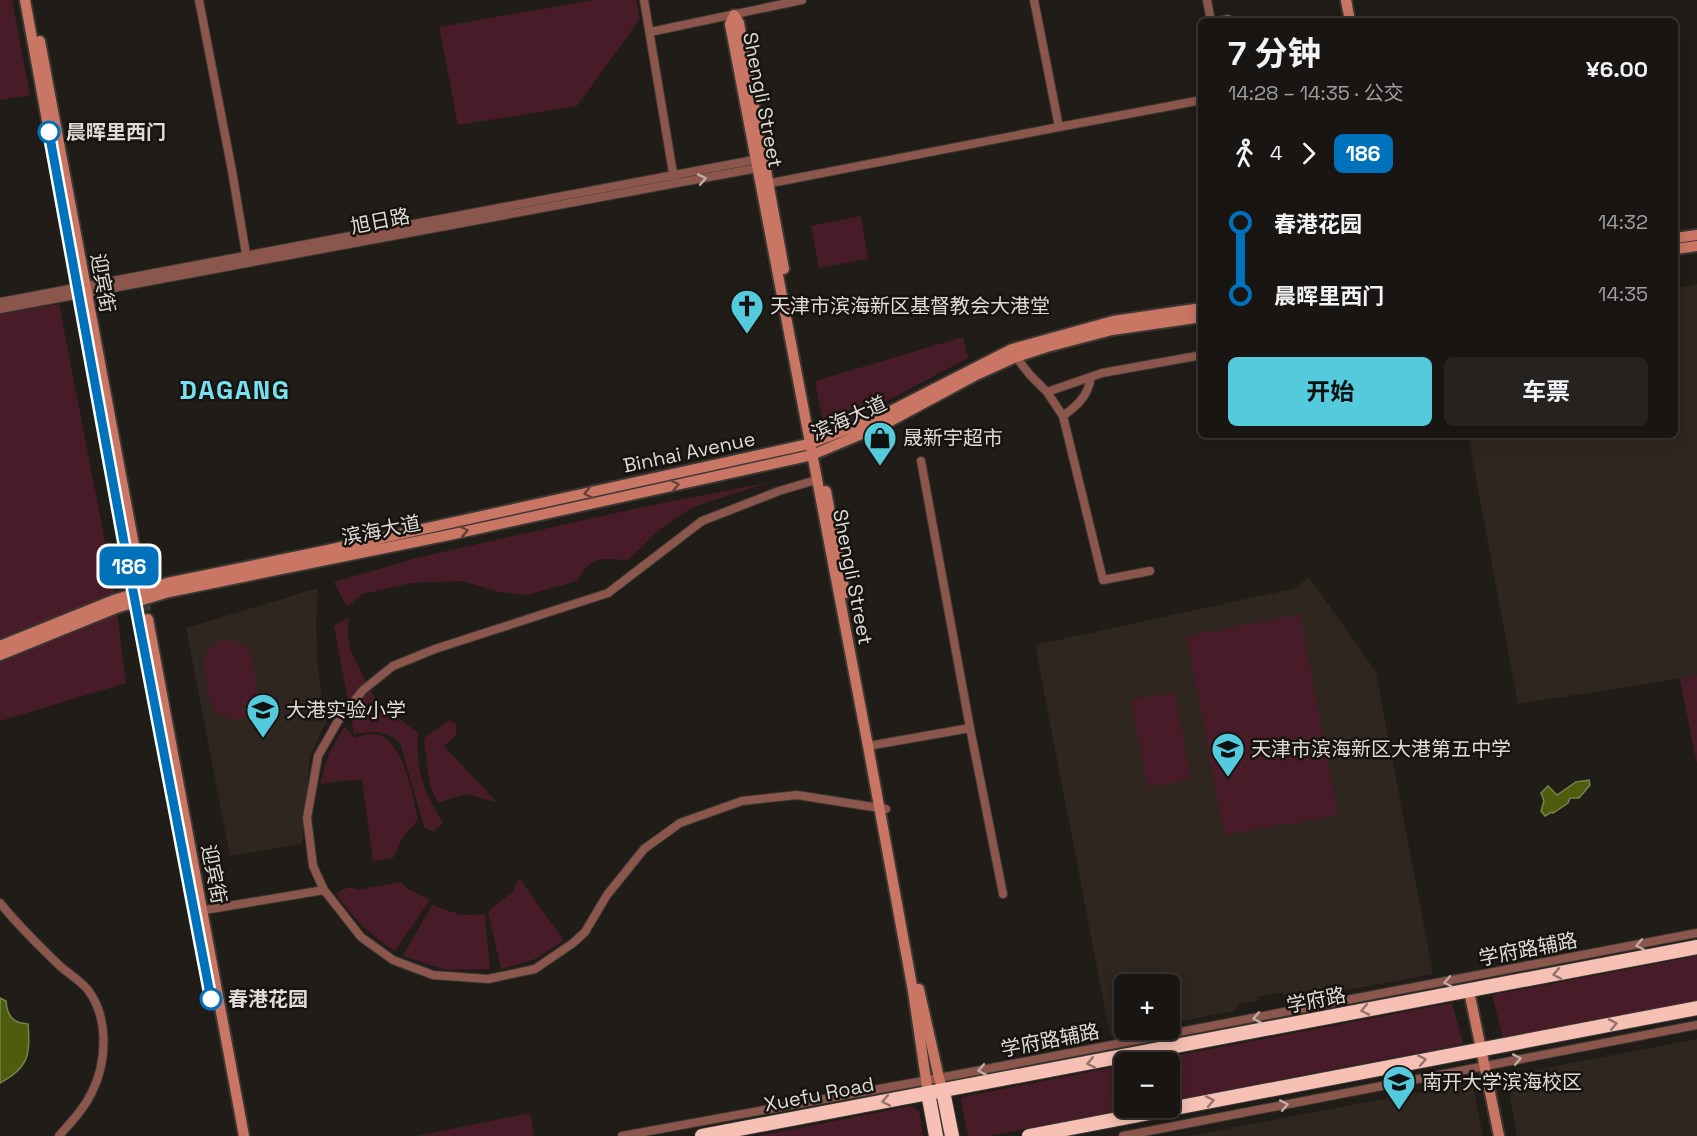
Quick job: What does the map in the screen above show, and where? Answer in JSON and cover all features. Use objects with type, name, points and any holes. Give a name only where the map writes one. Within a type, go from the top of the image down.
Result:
[{"type":"highway","name":"学府路","points":[[941,1085],[1469,991],[1697,947]]},
{"type":"highway","points":[[1029,1136],[1697,1008]]},
{"type":"highway","name":"Xuefu Road","points":[[702,1136],[941,1085]]},
{"type":"highway","points":[[941,1085],[952,1136]]},
{"type":"highway","points":[[927,1087],[936,1136]]},
{"type":"main road","points":[[25,0],[83,290]]},
{"type":"main road","name":"迎宾街","points":[[32,0],[134,573]]},
{"type":"main road","points":[[1346,0],[1349,18]]},
{"type":"main road","name":"Shengli Street","points":[[734,15],[739,23],[760,163],[871,746],[927,1087]]},
{"type":"main road","points":[[1678,238],[1697,234]]},
{"type":"main road","points":[[1678,249],[1697,246]]},
{"type":"main road","name":"Binhai Avenue","points":[[168,587],[323,551],[814,448],[1012,349],[1113,321],[1198,309]]},
{"type":"main road","name":"滨海大道","points":[[168,587],[325,560],[454,534],[814,448],[883,425],[974,376],[1016,357],[1112,330],[1198,318]]},
{"type":"main road","name":"Shengli Street","points":[[814,448],[816,480],[871,746]]},
{"type":"main road","points":[[0,646],[168,587]]},
{"type":"main road","points":[[0,655],[115,604]]},
{"type":"main road","name":"迎宾街","points":[[143,620],[198,911],[244,1136]]},
{"type":"main road","name":"Shengli Street","points":[[882,809],[941,1085]]},
{"type":"main road","points":[[198,911],[237,1136]]},
{"type":"main road","points":[[1469,991],[1499,1136]]},
{"type":"street","points":[[200,0],[247,259]]},
{"type":"street","points":[[644,0],[674,180]]},
{"type":"street","points":[[650,32],[802,0]]},
{"type":"street","points":[[1034,0],[1059,127]]},
{"type":"street","points":[[1207,0],[1210,18]]},
{"type":"street","points":[[765,185],[1198,101]]},
{"type":"street","name":"旭日路","points":[[0,309],[83,290],[760,163]]},
{"type":"street","name":"旭日路","points":[[0,302],[83,290]]},
{"type":"street","points":[[1047,392],[1091,377],[1152,362],[1198,355]]},
{"type":"street","points":[[1016,357],[1047,392],[1064,416],[1103,580],[1150,571]]},
{"type":"street","points":[[1064,416],[1082,400],[1089,389],[1091,377]]},
{"type":"street","points":[[921,461],[1003,894]]},
{"type":"street","points":[[816,480],[779,491],[702,521],[608,593],[435,649],[393,666],[363,690],[338,721],[318,756],[307,818],[313,866],[324,890],[361,937],[393,960],[433,975],[488,979],[535,969],[585,932],[607,895],[644,849],[680,823],[742,801],[797,795],[882,809]]},
{"type":"street","points":[[871,746],[970,728]]},
{"type":"street","points":[[198,911],[324,890]]},
{"type":"street","points":[[0,903],[22,930],[88,991],[102,1022],[102,1049],[93,1091],[78,1114],[59,1136]]},
{"type":"street","name":"学府路辅路","points":[[941,1085],[1697,933]]},
{"type":"street","points":[[1124,1136],[1162,1132],[1484,1065],[1697,1025]]},
{"type":"street","points":[[622,1136],[927,1087]]},
{"type":"shaded area","points":[[0,0],[12,0],[30,95],[0,100]]},
{"type":"shaded area","points":[[593,0],[636,0],[640,19],[577,106],[458,125],[439,27]]},
{"type":"shaded area","points":[[861,216],[868,259],[819,268],[811,226]]},
{"type":"shaded area","points":[[1697,284],[1697,676],[1518,704],[1469,438],[1678,438],[1678,288]]},
{"type":"shaded area","points":[[59,304],[114,588],[126,683],[0,721],[0,314]]},
{"type":"shaded area","points":[[963,337],[968,358],[847,422],[826,427],[822,419],[815,381]]},
{"type":"shaded area","points":[[770,482],[693,507],[659,530],[627,561],[598,560],[587,567],[577,581],[527,595],[500,592],[462,581],[411,583],[362,594],[347,607],[334,582],[420,557],[638,508]]},
{"type":"shaded area","name":"天津市滨海新区大港第五中学","points":[[1309,577],[1376,672],[1433,974],[1310,997],[1303,993],[1284,996],[1283,992],[1257,997],[1258,1001],[1239,1004],[1234,1011],[1180,1021],[1180,974],[1114,974],[1114,1034],[1110,1035],[1035,645],[1296,588]]},
{"type":"shaded area","name":"大港实验小学","points":[[318,588],[316,624],[318,670],[326,722],[310,756],[302,844],[230,856],[186,628]]},
{"type":"shaded area","points":[[1300,614],[1338,815],[1224,835],[1187,636]]},
{"type":"shaded area","points":[[349,617],[348,636],[351,651],[370,691],[380,704],[418,733],[418,758],[422,780],[443,822],[434,832],[424,827],[400,743],[383,733],[354,734],[334,626]]},
{"type":"shaded area","points":[[224,640],[239,642],[249,650],[257,688],[255,708],[244,717],[234,720],[217,714],[210,703],[203,662],[210,647]]},
{"type":"shaded area","points":[[1697,676],[1697,764],[1680,679]]},
{"type":"shaded area","points":[[1175,693],[1191,779],[1148,787],[1131,700]]},
{"type":"shaded area","points":[[450,720],[457,725],[456,735],[444,746],[497,802],[465,794],[438,803],[430,786],[424,741],[426,736]]},
{"type":"shaded area","points":[[345,726],[354,738],[372,734],[383,737],[392,744],[405,768],[418,820],[403,837],[393,858],[373,861],[362,779],[320,784],[329,753]]},
{"type":"shaded area","points":[[1589,780],[1590,785],[1579,798],[1570,798],[1568,803],[1545,816],[1541,811],[1544,801],[1541,793],[1548,786],[1557,795],[1576,782]]},
{"type":"shaded area","points":[[519,878],[564,940],[535,959],[501,969],[488,912],[513,891]]},
{"type":"shaded area","points":[[401,882],[408,889],[430,900],[395,951],[362,925],[336,893],[350,887],[357,890]]},
{"type":"shaded area","points":[[432,905],[461,915],[485,914],[490,969],[447,970],[403,956]]},
{"type":"shaded area","points":[[1697,956],[1697,1001],[1503,1038],[1492,995]]},
{"type":"shaded area","points":[[0,998],[6,1001],[12,1018],[28,1024],[29,1044],[26,1060],[22,1066],[0,1083]]},
{"type":"shaded area","points":[[1452,1003],[1463,1044],[1180,1099],[1180,1055]]},
{"type":"shaded area","points":[[1697,1039],[1697,1136],[1517,1136],[1507,1080],[1510,1075]]},
{"type":"shaded area","points":[[1114,1067],[1114,1112],[989,1136],[968,1136],[962,1097]]},
{"type":"shaded area","name":"南开大学滨海校区","points":[[1469,1083],[1473,1086],[1483,1136],[1188,1136]]},
{"type":"shaded area","points":[[911,1106],[919,1111],[923,1136],[757,1136]]},
{"type":"shaded area","points":[[530,1113],[534,1136],[417,1136]]},
{"type":"tunnel","points":[[139,572],[148,619]]},
{"type":"tunnel","points":[[130,575],[139,621]]},
{"type":"bus line","name":"186","points":[[49,132],[211,999]]},
{"type":"place","name":"晨晖里西门","points":[[49,132]]},
{"type":"place","name":"天津市滨海新区基督教会大港堂","points":[[747,335]]},
{"type":"place","name":"晟新宇超市","points":[[880,467]]},
{"type":"place","name":"大港实验小学","points":[[263,739]]},
{"type":"place","name":"天津市滨海新区大港第五中学","points":[[1228,778]]},
{"type":"place","name":"春港花园","points":[[211,999]]},
{"type":"place","name":"南开大学滨海校区","points":[[1399,1111]]},
{"type":"district","name":"DAGANG","points":[[235,390]]}]
